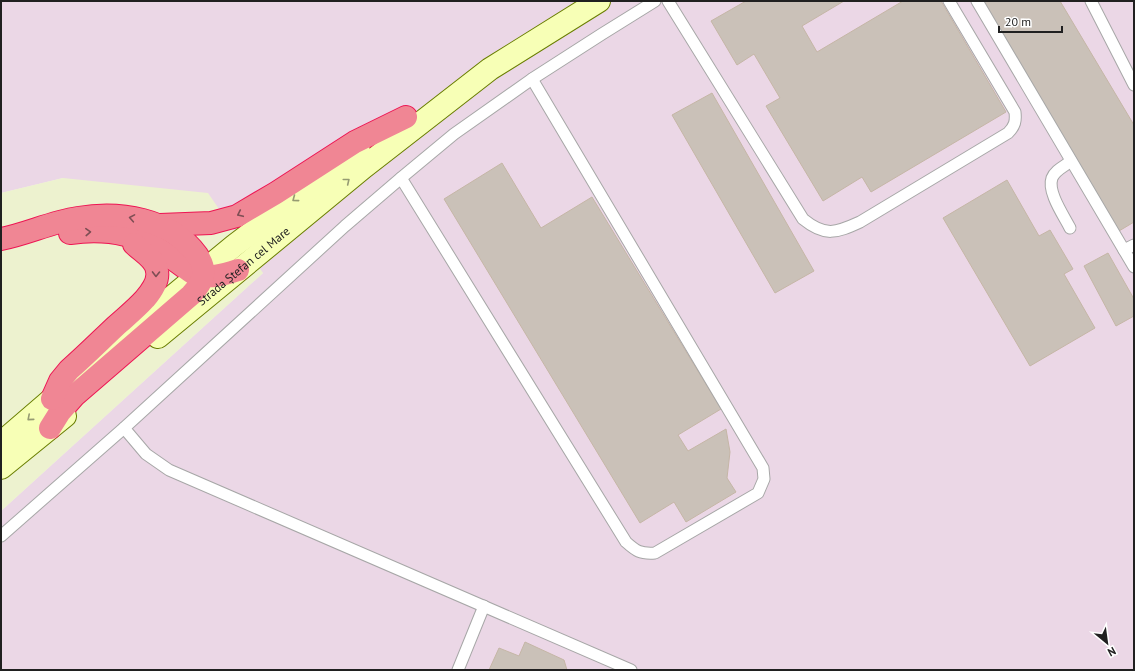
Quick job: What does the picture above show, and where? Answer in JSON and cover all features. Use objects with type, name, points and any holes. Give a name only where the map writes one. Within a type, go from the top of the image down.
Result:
[{"type":"highway","points":[[160,225],[211,223],[237,216],[276,193],[355,142],[406,117]]},
{"type":"highway","points":[[11,237],[77,218],[116,215],[136,218],[160,225],[180,238],[191,248],[203,265],[199,287],[74,396],[60,412],[50,428]]},
{"type":"highway","points":[[11,237],[58,235],[86,231],[99,231],[124,235],[141,240],[155,247],[194,274],[216,276],[238,270]]},
{"type":"highway","points":[[52,399],[60,381],[69,370],[145,298],[157,279],[155,264],[124,235]]},
{"type":"main road","name":"Strada Ștefan cel Mare","points":[[1,443],[139,324],[202,274],[241,240],[348,158],[440,94],[490,69],[599,1]]},
{"type":"main road","name":"Strada Ștefan cel Mare","points":[[1,468],[364,167],[490,69]]},
{"type":"lane","points":[[1,536],[124,428],[345,226],[454,134],[532,79],[655,1]]},
{"type":"lane","points":[[668,1],[803,219],[812,227],[826,232],[841,231],[860,222],[1008,133],[1014,127],[1016,120],[1014,112],[949,1]]},
{"type":"lane","points":[[976,1],[1134,267]]},
{"type":"lane","points":[[1091,1],[1134,85]]},
{"type":"lane","points":[[401,178],[626,542],[636,551],[646,554],[654,553],[758,493],[764,479],[763,468],[532,79]]},
{"type":"lane","points":[[1070,228],[1052,194],[1052,178],[1058,170],[1071,161]]},
{"type":"lane","points":[[1124,250],[1134,244]]},
{"type":"lane","points":[[124,428],[146,454],[169,470],[631,670]]},
{"type":"lane","points":[[458,670],[484,606]]},
{"type":"shaded area","points":[[1,1],[1134,1],[1134,670],[1,670],[1,511],[263,273],[63,178],[1,193]]},
{"type":"green space","points":[[63,178],[208,193],[263,273],[1,511],[1,193]]},
{"type":"building","points":[[746,1],[844,1],[802,26],[817,52],[903,1],[941,1],[1006,112],[871,192],[862,177],[823,201],[766,106],[780,98],[754,54],[737,65],[711,21]]},
{"type":"building","points":[[982,1],[1060,1],[1134,125],[1134,222],[1119,231]]},
{"type":"building","points":[[712,93],[814,271],[775,293],[672,115]]},
{"type":"building","points":[[502,163],[541,228],[592,197],[721,409],[678,435],[688,451],[726,429],[730,452],[727,478],[736,492],[686,522],[674,502],[640,523],[444,199]]},
{"type":"building","points":[[1007,180],[1039,236],[1050,230],[1073,269],[1064,274],[1095,328],[1030,366],[943,218]]},
{"type":"building","points":[[1108,253],[1134,299],[1134,316],[1116,326],[1084,266]]},
{"type":"building","points":[[525,642],[564,660],[567,670],[489,670],[499,648],[519,656]]}]
